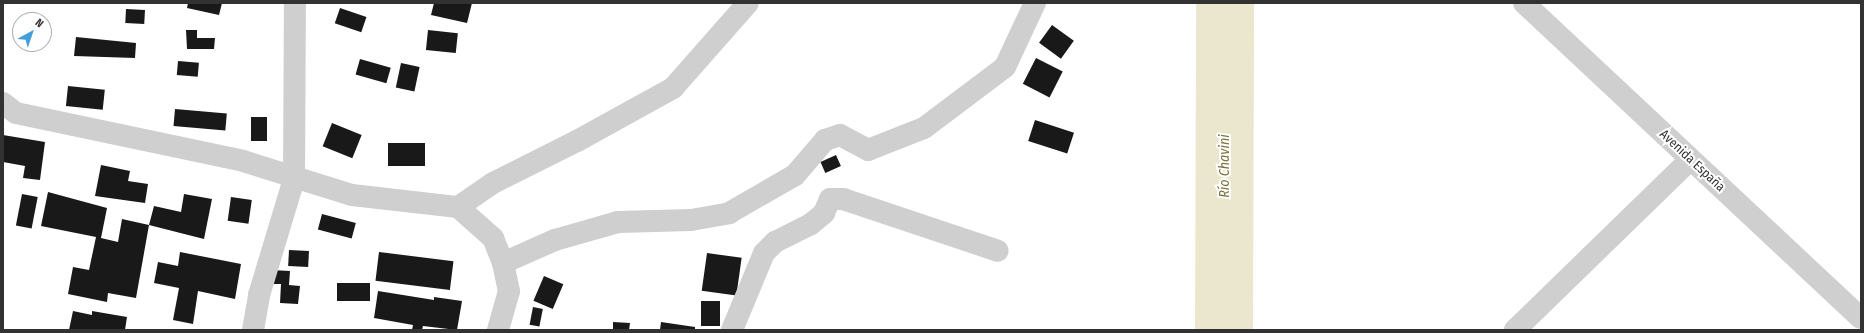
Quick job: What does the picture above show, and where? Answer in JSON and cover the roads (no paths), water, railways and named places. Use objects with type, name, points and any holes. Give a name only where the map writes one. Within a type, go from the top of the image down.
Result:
[{"type":"street","points":[[253,330],[259,295],[294,179],[295,3]]},
{"type":"street","points":[[458,207],[493,183],[673,88],[748,3]]},
{"type":"street","points":[[503,263],[555,240],[618,222],[691,220],[729,213],[795,175],[825,140],[840,135],[868,150],[924,128],[1005,67],[1035,3]]},
{"type":"street","name":"Avenida España","points":[[1524,3],[1690,160],[1861,318]]},
{"type":"street","points":[[3,103],[16,113],[243,162],[294,179],[352,195],[458,207],[493,238],[503,263],[509,291],[498,330]]},
{"type":"street","points":[[1515,330],[1690,160]]},
{"type":"street","points":[[732,330],[764,253],[775,242],[811,224],[824,213],[830,199],[843,199],[998,251]]},
{"type":"waterway","name":"Río Chavini","points":[[1224,330],[1225,3]]}]
